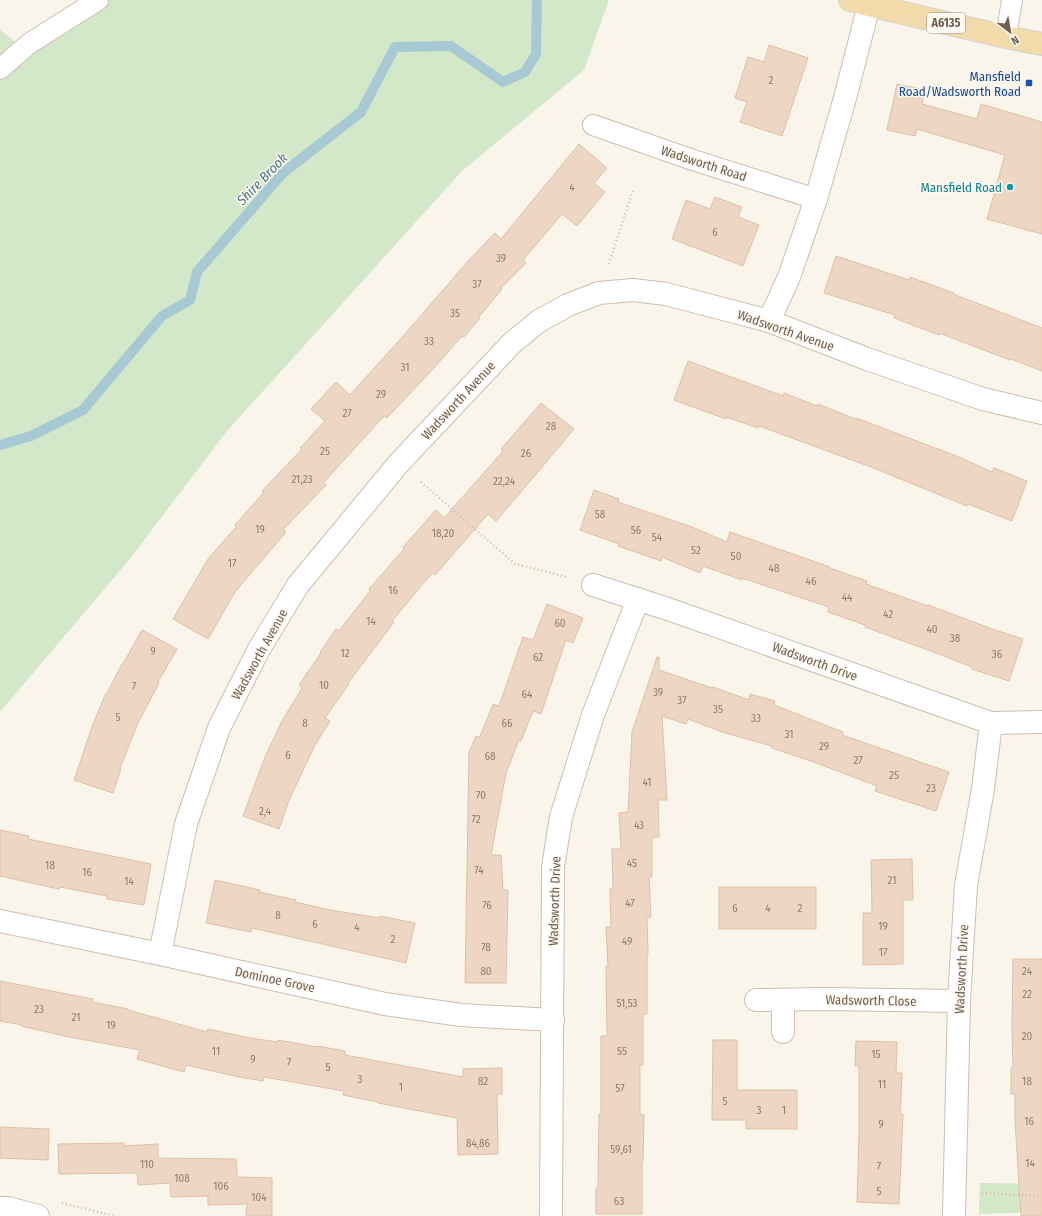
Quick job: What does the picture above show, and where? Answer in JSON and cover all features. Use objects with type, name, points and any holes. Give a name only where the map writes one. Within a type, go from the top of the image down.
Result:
[{"type":"main road","name":"A6135","points":[[860,3],[1042,44]]},
{"type":"street","points":[[769,321],[789,276],[816,200],[845,98],[860,3]]},
{"type":"street","name":"Wadsworth Avenue","points":[[160,954],[186,824],[218,728],[259,649],[298,585],[400,463],[512,343],[539,321],[568,305],[599,293],[633,290],[666,294],[769,321],[867,359],[983,399],[1042,413]]},
{"type":"street","name":"Wadsworth Drive","points":[[593,585],[638,599],[991,723],[1042,722]]},
{"type":"street","name":"Wadsworth Drive","points":[[551,1216],[553,867],[561,816],[593,715],[638,599]]},
{"type":"street","name":"Wadsworth Drive","points":[[954,1216],[956,1192],[959,1000],[966,885],[984,789],[991,723]]},
{"type":"street","name":"Dominoe Grove","points":[[0,921],[160,954],[385,1004],[461,1015],[553,1020]]},
{"type":"street","name":"Wadsworth Close","points":[[756,1000],[959,1000]]},
{"type":"street","points":[[783,1000],[783,1032]]},
{"type":"street","points":[[0,1208],[8,1208],[38,1216]]},
{"type":"lane","points":[[0,69],[30,43],[98,0]]},
{"type":"lane","points":[[1006,37],[1012,0]]},
{"type":"lane","name":"Wadsworth Road","points":[[594,125],[690,159],[816,200]]},
{"type":"path","points":[[608,266],[633,190]]},
{"type":"path","points":[[400,463],[515,564],[593,585]]},
{"type":"path","points":[[956,1192],[1008,1193],[1042,1196]]},
{"type":"green space","points":[[80,0],[609,0],[584,70],[462,171],[227,431],[129,560],[0,712],[0,30],[17,43]]},
{"type":"green space","points":[[980,1183],[1042,1184],[1042,1212],[979,1214]]},
{"type":"building","points":[[769,45],[808,58],[782,136],[740,122],[747,102],[735,98],[748,57],[764,62]]},
{"type":"building","points":[[897,84],[925,90],[922,104],[977,119],[981,104],[1042,122],[1042,234],[987,219],[1005,155],[917,129],[915,136],[887,130]]},
{"type":"building","points":[[579,144],[607,168],[594,183],[605,192],[577,226],[562,214],[523,260],[526,263],[501,288],[502,289],[464,337],[462,336],[387,418],[384,416],[324,482],[326,485],[283,530],[286,532],[235,592],[208,639],[173,619],[208,559],[264,492],[262,491],[302,449],[300,448],[325,421],[311,409],[336,382],[350,395],[469,260],[495,233],[501,239]]},
{"type":"building","points":[[715,197],[742,207],[738,217],[759,225],[743,266],[672,239],[686,200],[710,209]]},
{"type":"building","points":[[836,256],[909,280],[910,277],[1042,328],[1042,371],[894,318],[895,315],[824,293]]},
{"type":"building","points":[[688,361],[783,396],[784,393],[817,406],[818,404],[959,457],[992,472],[994,468],[1027,481],[1012,521],[968,504],[967,506],[871,467],[759,426],[758,428],[726,417],[726,419],[674,400]]},
{"type":"building","points":[[541,403],[574,429],[496,521],[488,514],[435,575],[432,573],[392,621],[394,622],[348,683],[349,684],[325,718],[330,721],[315,745],[289,800],[279,829],[243,816],[265,757],[282,721],[302,688],[299,685],[336,629],[339,631],[370,591],[369,589],[404,549],[403,547],[436,510],[444,518],[503,451],[501,449]]},
{"type":"building","points":[[594,490],[619,499],[618,502],[692,527],[727,542],[730,532],[867,581],[866,584],[1023,639],[1009,681],[972,669],[972,667],[828,612],[829,607],[742,578],[742,580],[703,566],[700,573],[662,557],[661,561],[618,546],[619,544],[580,530]]},
{"type":"building","points":[[547,604],[583,618],[573,643],[566,640],[541,714],[533,711],[521,741],[519,740],[506,773],[491,855],[501,855],[503,890],[508,890],[506,983],[465,983],[469,752],[476,736],[480,737],[493,704],[499,706],[523,637],[533,640]]},
{"type":"building","points":[[142,630],[177,649],[158,682],[159,683],[138,723],[120,768],[121,769],[113,793],[74,780],[92,727],[105,695]]},
{"type":"building","points":[[657,657],[659,657],[659,670],[749,700],[750,694],[775,701],[774,705],[843,732],[842,735],[949,772],[936,811],[875,791],[877,786],[772,748],[772,746],[722,732],[688,719],[686,724],[662,716],[667,800],[658,800],[659,837],[652,837],[652,877],[649,877],[651,917],[647,917],[647,1014],[643,1014],[643,1065],[640,1065],[640,1115],[644,1115],[642,1214],[596,1214],[596,1188],[598,1188],[599,1114],[601,1114],[601,1036],[607,1036],[606,966],[608,966],[606,927],[611,927],[610,889],[613,889],[612,849],[621,849],[619,813],[628,812],[632,732]]},
{"type":"building","points":[[0,830],[29,836],[28,839],[151,864],[144,905],[107,899],[107,896],[60,887],[59,889],[0,876]]},
{"type":"building","points":[[912,859],[913,900],[903,900],[903,964],[863,965],[863,913],[872,913],[871,860]]},
{"type":"building","points":[[215,880],[260,890],[259,892],[296,900],[295,902],[330,910],[380,918],[380,916],[415,923],[406,963],[252,928],[251,932],[206,923]]},
{"type":"building","points":[[719,887],[816,887],[816,929],[719,929]]},
{"type":"building","points":[[1013,959],[1042,959],[1042,1216],[1021,1216],[1015,1121],[1015,1094],[1011,1094],[1011,1068],[1013,1067]]},
{"type":"building","points":[[0,981],[93,999],[92,1002],[128,1009],[207,1032],[208,1029],[250,1038],[278,1042],[278,1040],[317,1046],[345,1051],[345,1055],[463,1077],[463,1069],[502,1068],[502,1094],[497,1094],[498,1154],[458,1155],[457,1118],[343,1095],[344,1091],[264,1077],[263,1081],[186,1065],[184,1072],[137,1059],[140,1050],[69,1037],[0,1021]]},
{"type":"building","points":[[713,1040],[737,1040],[737,1090],[797,1090],[797,1129],[746,1129],[746,1120],[712,1120]]},
{"type":"building","points":[[856,1041],[897,1042],[896,1073],[902,1073],[900,1114],[903,1114],[899,1204],[857,1202],[859,1066],[855,1066]]},
{"type":"building","points":[[0,1127],[49,1129],[48,1160],[0,1158]]},
{"type":"building","points":[[124,1143],[124,1146],[158,1144],[158,1158],[236,1159],[237,1177],[272,1178],[272,1216],[246,1216],[247,1204],[208,1205],[208,1196],[171,1197],[170,1183],[138,1185],[137,1173],[59,1174],[58,1144]]},
{"type":"waterway","name":"Shire Brook","points":[[0,445],[31,436],[83,410],[162,316],[190,300],[197,272],[283,173],[361,112],[395,47],[451,46],[503,82],[525,72],[536,54],[537,0]]},
{"type":"place","name":"Mansfield Road/Wadsworth Road","points":[[1029,83]]},
{"type":"place","name":"Mansfield Road","points":[[1010,187]]}]
